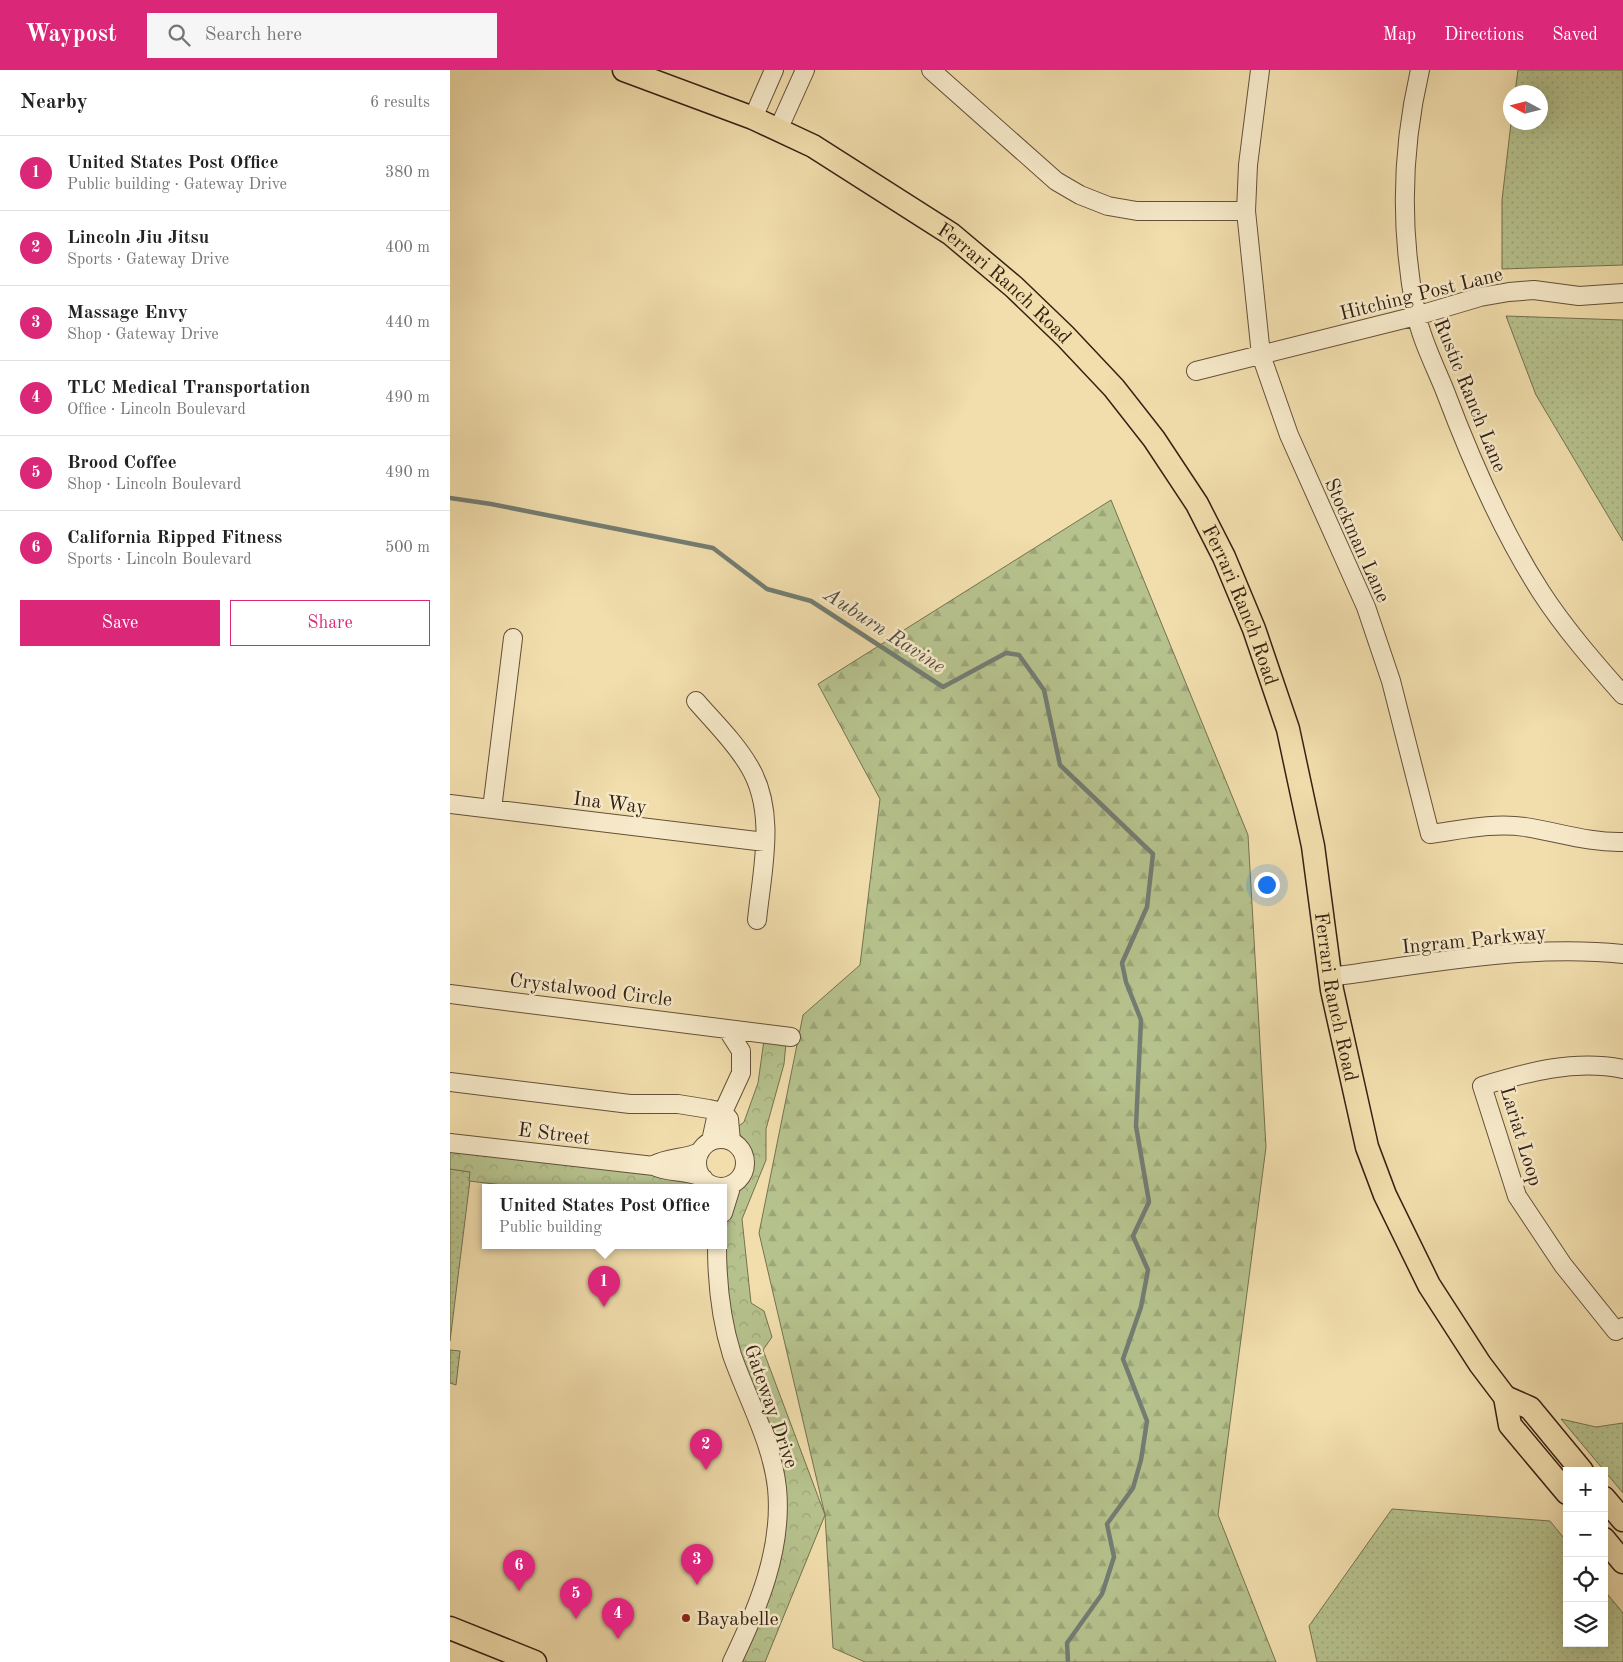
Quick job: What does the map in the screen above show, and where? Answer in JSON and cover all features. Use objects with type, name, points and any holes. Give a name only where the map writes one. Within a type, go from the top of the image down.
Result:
[{"type":"main road","name":"Ferrari Ranch Road","points":[[624,70],[752,118],[813,146],[852,169],[951,234],[1014,287],[1065,336],[1114,388],[1154,439],[1197,504],[1224,557],[1254,629],[1288,729],[1312,846],[1330,977],[1367,1147],[1385,1195],[1430,1284],[1476,1357],[1505,1397],[1510,1425],[1563,1489]]},
{"type":"main road","points":[[1505,1397],[1530,1408],[1579,1467]]},
{"type":"main road","points":[[1608,1503],[1623,1520]]},
{"type":"main road","points":[[1608,1544],[1623,1562]]},
{"type":"main road","points":[[450,1628],[534,1662]]},
{"type":"street","points":[[752,118],[774,70]]},
{"type":"street","points":[[778,130],[805,70]]},
{"type":"street","points":[[931,70],[1056,181],[1080,195],[1108,206],[1137,211],[1246,211]]},
{"type":"street","name":"Stockman Lane","points":[[1260,70],[1248,166],[1246,211],[1261,355],[1292,444],[1366,607],[1391,681],[1430,834],[1495,826],[1523,826],[1572,837],[1623,842]]},
{"type":"street","name":"Rustic Ranch Lane","points":[[1420,70],[1411,106],[1403,207],[1408,264],[1416,316],[1467,450],[1519,554],[1541,592],[1566,628],[1623,695]]},
{"type":"street","name":"Hitching Post Lane","points":[[1196,371],[1509,292],[1534,290],[1578,296],[1623,293]]},
{"type":"street","points":[[492,809],[513,638]]},
{"type":"street","points":[[696,701],[737,748],[750,767],[764,802],[765,842],[757,920]]},
{"type":"street","name":"Ina Way","points":[[450,804],[765,842]]},
{"type":"street","name":"Ingram Parkway","points":[[1330,977],[1454,960],[1519,954],[1566,951],[1623,954]]},
{"type":"street","name":"Crystalwood Circle","points":[[450,994],[791,1037]]},
{"type":"street","points":[[706,1183],[698,1167],[716,1118],[723,1112],[741,1073],[743,1063],[737,1043],[727,1029]]},
{"type":"street","name":"Lariat Loop","points":[[1623,1069],[1604,1065],[1537,1069],[1482,1086],[1517,1196],[1563,1265],[1616,1331],[1623,1327]]},
{"type":"street","points":[[450,1082],[630,1104],[678,1104],[723,1112],[728,1119],[731,1140]]},
{"type":"street","points":[[705,1146],[721,1139],[731,1140],[740,1148],[745,1159],[741,1176],[732,1184],[727,1185]]},
{"type":"street","name":"E Street","points":[[450,1142],[654,1166],[664,1171],[695,1174],[706,1183]]},
{"type":"street","name":"E Street","points":[[654,1166],[664,1160],[691,1156],[705,1146]]},
{"type":"street","points":[[727,1201],[732,1184]]},
{"type":"street","name":"Gateway Drive","points":[[717,1249],[721,1301],[729,1342],[771,1461],[778,1507],[771,1563],[752,1621],[732,1662]]},
{"type":"green space","points":[[1518,70],[1623,70],[1623,265],[1502,269],[1502,200],[1510,130],[1548,130],[1548,85],[1516,85]]},
{"type":"green space","points":[[1506,316],[1623,320],[1623,541],[1536,395]]},
{"type":"green space","points":[[1111,500],[1248,835],[1266,1147],[1218,1515],[1276,1662],[865,1662],[833,1648],[825,1515],[759,1233],[803,1015],[860,965],[880,799],[818,684]]},
{"type":"green space","points":[[764,1040],[786,1043],[784,1064],[766,1129],[766,1160],[742,1219],[751,1303],[764,1311],[772,1337],[763,1350],[825,1515],[765,1662],[737,1662],[756,1622],[777,1470],[735,1352],[722,1275],[722,1249],[727,1249],[727,1206],[745,1182],[749,1153],[731,1132],[744,1122],[758,1083]]},
{"type":"green space","points":[[450,1145],[695,1168],[693,1184],[494,1184],[469,1181],[470,1172],[450,1169]]},
{"type":"green space","points":[[450,1169],[471,1172],[450,1341]]},
{"type":"green space","points":[[450,1350],[460,1351],[456,1385],[450,1383]]},
{"type":"green space","points":[[1561,1419],[1596,1427],[1623,1423],[1623,1493],[1608,1475],[1608,1467],[1601,1467]]},
{"type":"green space","points":[[1392,1509],[1550,1521],[1563,1537],[1563,1647],[1608,1647],[1608,1595],[1623,1613],[1623,1662],[1317,1662],[1309,1626]]},
{"type":"waterway","name":"Auburn Ravine","points":[[450,498],[491,504],[713,548],[767,589],[811,601],[943,687],[1006,653],[1019,655],[1044,690],[1060,765],[1153,854],[1147,907],[1122,963],[1126,982],[1141,1020],[1136,1126],[1149,1202],[1133,1236],[1148,1270],[1141,1307],[1123,1359],[1147,1421],[1141,1460],[1133,1488],[1107,1524],[1114,1557],[1102,1594],[1067,1643],[1068,1662]]},
{"type":"place","name":"United States Post Office","points":[[604,1307]]},
{"type":"place","name":"Lincoln Jiu Jitsu","points":[[706,1470]]},
{"type":"place","name":"Massage Envy","points":[[697,1585]]},
{"type":"place","name":"California Ripped Fitness","points":[[519,1591]]},
{"type":"place","name":"Bayabelle","points":[[686,1618]]},
{"type":"place","name":"Brood Coffee","points":[[576,1619]]},
{"type":"place","name":"TLC Medical Transportation","points":[[618,1639]]}]
